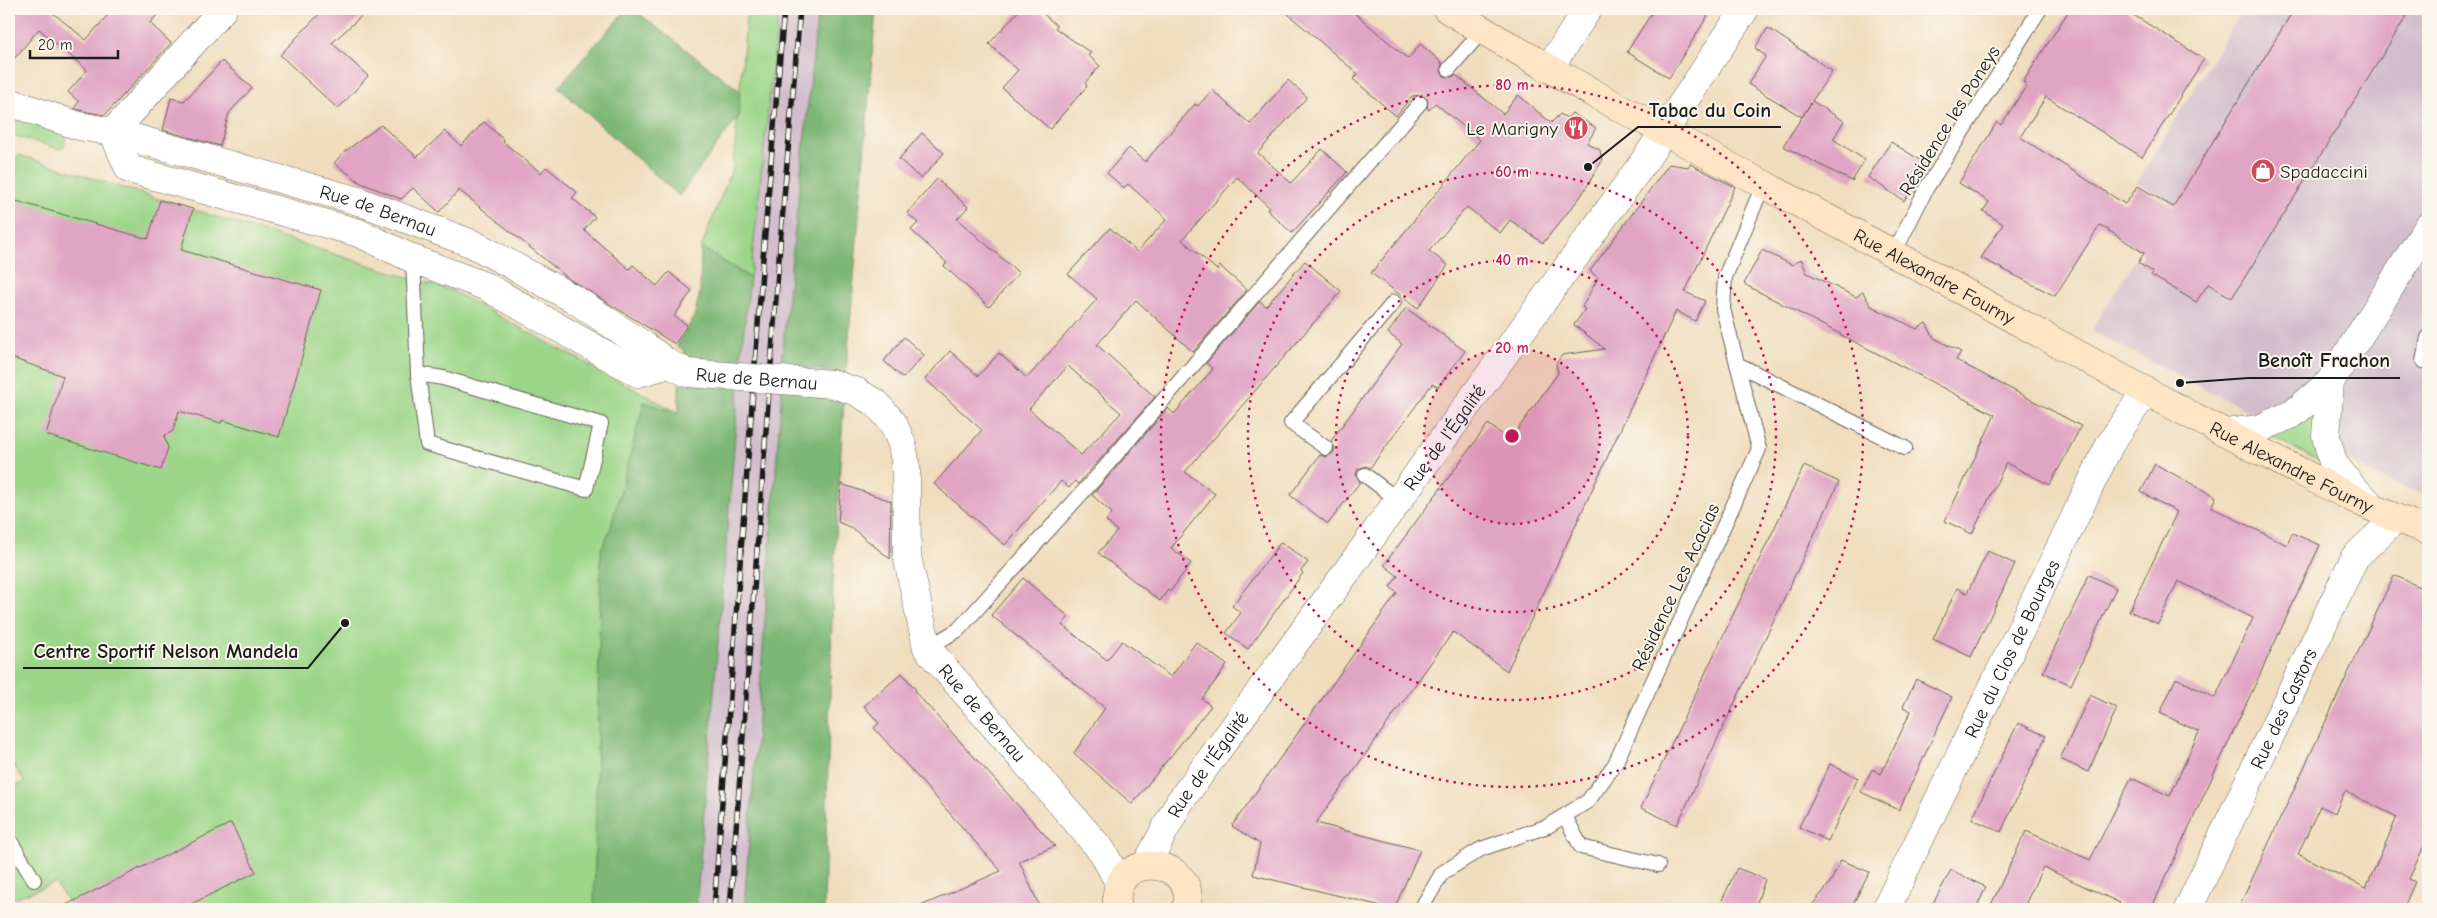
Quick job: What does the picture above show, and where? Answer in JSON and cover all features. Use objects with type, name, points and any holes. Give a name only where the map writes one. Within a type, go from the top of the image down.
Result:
[{"type":"street","points":[[222,9],[113,132],[129,169],[359,233],[413,259],[487,287],[638,373],[679,369]]},
{"type":"street","name":"Rue Alexandre Fourny","points":[[1448,9],[1549,68],[1763,185],[1894,253],[2145,392],[2386,514],[2428,530]]},
{"type":"street","points":[[1549,68],[1588,9]]},
{"type":"street","name":"Rue de l'Égalité","points":[[1146,865],[1179,803],[1666,132],[1745,9]]},
{"type":"street","name":"Rue de Bernau","points":[[9,103],[79,126],[113,132],[358,201],[473,244],[574,299],[679,369],[833,384],[857,392],[877,404],[893,423],[902,444],[906,467],[907,556],[927,648],[1001,731],[1102,851],[1119,896]]},
{"type":"street","points":[[2226,433],[2259,429],[2294,413],[2330,382],[2428,227]]},
{"type":"street","points":[[2330,382],[2326,436],[2333,463],[2353,488],[2386,514]]},
{"type":"street","name":"Rue du Clos de Bourges","points":[[1886,909],[2110,444],[2145,392]]},
{"type":"street","name":"Rue des Castors","points":[[2188,909],[2355,557],[2386,514]]},
{"type":"street","points":[[1119,896],[1136,869],[1146,865],[1168,868],[1184,884],[1187,894],[1186,909]]},
{"type":"lane","name":"Résidence les Poneys","points":[[1894,253],[1926,190],[2040,9]]},
{"type":"lane","points":[[1449,69],[1483,30]]},
{"type":"lane","points":[[927,648],[958,630],[1101,472],[1420,103]]},
{"type":"lane","name":"Résidence Les Acacias","points":[[1421,909],[1442,873],[1481,849],[1548,826],[1565,816],[1588,801],[1615,764],[1759,449],[1723,309],[1725,277],[1763,185]]},
{"type":"lane","points":[[413,259],[418,374],[427,444],[586,490],[601,424],[443,378],[418,374]]},
{"type":"lane","points":[[1326,448],[1291,423],[1394,302]]},
{"type":"lane","points":[[2423,361],[2428,338]]},
{"type":"lane","points":[[1737,364],[1904,448]]},
{"type":"lane","points":[[1365,475],[1398,500]]},
{"type":"lane","points":[[1565,816],[1582,848],[1658,865]]},
{"type":"lane","points":[[9,839],[34,880]]},
{"type":"shaded area","points":[[748,9],[876,9],[846,374],[833,583],[824,909],[658,909],[692,488],[678,404],[679,384],[686,360],[684,350],[677,346],[694,317],[700,292],[701,247],[733,167]]},
{"type":"shaded area","points":[[2243,9],[2428,9],[2428,495],[2391,483],[2091,331],[2135,260],[2138,262],[2174,205],[2137,182]]},
{"type":"shaded area","points":[[19,895],[31,909],[9,909],[9,900]]},
{"type":"green space","points":[[627,9],[633,9],[740,91],[738,117],[679,196],[558,87]]},
{"type":"green space","points":[[747,9],[779,9],[750,278],[701,247],[733,167]]},
{"type":"green space","points":[[818,9],[876,9],[846,374],[781,363]]},
{"type":"green space","points":[[17,118],[67,132],[64,147],[59,149],[13,135],[9,128]]},
{"type":"green space","points":[[19,155],[452,291],[679,413],[658,909],[73,909],[55,883],[9,900],[9,791],[24,781],[9,758],[9,164]]},
{"type":"green space","points":[[701,247],[750,278],[740,363],[686,360],[684,350],[677,346],[694,317],[700,292]]},
{"type":"green space","points":[[679,384],[739,386],[696,909],[594,909],[601,549],[610,530],[644,402],[679,413]]},
{"type":"green space","points":[[782,387],[844,398],[833,583],[824,909],[744,909]]},
{"type":"green space","points":[[2317,401],[2325,464],[2269,435]]},
{"type":"building","points":[[9,9],[56,9],[53,13],[86,40],[113,9],[162,9],[150,23],[171,43],[105,115],[83,111],[74,108],[79,102],[68,92],[87,70],[39,29],[9,65]]},
{"type":"building","points":[[324,9],[369,9],[332,43],[368,76],[338,109],[280,55]]},
{"type":"building","points":[[1020,9],[1038,9],[1057,26],[1055,28],[1091,53],[1088,55],[1100,66],[1085,83],[1087,86],[1050,129],[1002,88],[1018,70],[989,44]]},
{"type":"building","points":[[1282,9],[1350,9],[1408,59],[1420,44],[1442,63],[1441,71],[1444,76],[1451,77],[1456,75],[1503,114],[1518,95],[1551,123],[1560,114],[1567,118],[1572,113],[1596,128],[1587,143],[1600,150],[1602,161],[1581,196],[1543,243],[1510,220],[1500,233],[1467,207],[1429,251],[1448,265],[1418,308],[1371,273],[1480,140],[1435,103],[1429,110],[1427,108],[1428,100],[1422,95],[1412,96],[1396,116],[1353,79],[1358,74]]},
{"type":"building","points":[[1654,9],[1712,9],[1669,78],[1627,52]]},
{"type":"building","points":[[2070,9],[2124,9],[2204,59],[2142,157],[2046,97],[2020,137],[2125,204],[2138,186],[2173,207],[2294,9],[2411,9],[2232,298],[2208,284],[2196,302],[2151,275],[2153,272],[2138,263],[2144,253],[2100,225],[2055,296],[1981,258],[2003,224],[1983,211],[1989,202],[1959,183],[1997,122],[2001,125],[2027,85],[2023,82]]},
{"type":"building","points":[[1768,28],[1832,71],[1812,101],[1844,121],[1833,139],[1865,160],[1852,181],[1783,146],[1802,117],[1748,84],[1766,56],[1755,48]]},
{"type":"building","points":[[222,61],[252,88],[229,113],[220,146],[163,130],[171,98],[184,101]]},
{"type":"building","points":[[1288,80],[1307,97],[1258,153],[1291,183],[1322,149],[1347,172],[1292,233],[1267,210],[1269,207],[1237,177],[1182,240],[1217,270],[1220,266],[1247,290],[1193,352],[1136,300],[1097,345],[1155,397],[1078,484],[1075,481],[1069,488],[1061,481],[1005,545],[934,484],[982,430],[925,379],[950,351],[978,376],[999,353],[1027,378],[1097,299],[1068,274],[1110,228],[1137,252],[1167,219],[1128,184],[1124,188],[1107,173],[1129,148],[1145,162],[1195,104],[1198,106],[1212,90],[1250,124]],"holes":[[[1068,366],[1121,413],[1081,455],[1029,409]]]},
{"type":"building","points":[[484,122],[504,140],[503,142],[541,173],[546,167],[577,192],[572,198],[595,217],[584,230],[629,269],[633,265],[657,286],[669,272],[692,291],[674,316],[687,325],[675,344],[569,279],[459,190],[439,212],[413,188],[401,199],[361,183],[334,163],[344,152],[381,125],[417,157],[445,131],[461,146]]},
{"type":"building","points":[[922,133],[944,153],[921,179],[899,159]]},
{"type":"building","points":[[1891,142],[1928,165],[1904,201],[1868,177]]},
{"type":"building","points":[[1669,164],[1688,167],[1690,164],[1735,187],[1685,292],[1705,301],[1695,321],[1676,311],[1507,671],[1453,632],[1316,823],[1420,850],[1394,909],[1253,875],[1260,844],[1232,826],[1397,593],[1390,587],[1398,576],[1384,565],[1488,424],[1510,440],[1558,373],[1556,364],[1562,355],[1605,349],[1574,325],[1585,309],[1582,307],[1598,278],[1590,271]]},
{"type":"building","points":[[937,179],[968,207],[957,219],[1019,273],[989,307],[944,266],[947,263],[911,230],[918,223],[907,213]]},
{"type":"building","points":[[9,199],[148,239],[160,200],[193,209],[181,250],[321,290],[279,437],[222,420],[221,423],[179,411],[173,431],[164,436],[168,448],[161,470],[46,435],[63,376],[9,357]]},
{"type":"building","points":[[1762,250],[1792,265],[1801,259],[1807,273],[1856,297],[1863,292],[1871,306],[1917,329],[1926,323],[1934,338],[1961,352],[1956,360],[2081,426],[2050,485],[2006,463],[1972,534],[1945,521],[1995,415],[1744,284]]},
{"type":"building","points":[[1305,261],[1341,291],[1185,472],[1215,494],[1171,548],[1191,563],[1170,592],[1168,590],[1160,601],[1098,553],[1117,531],[1106,521],[1112,513],[1092,495],[1168,408],[1174,414],[1213,369],[1206,363],[1260,301],[1266,306]]},
{"type":"building","points":[[1406,308],[1465,351],[1438,387],[1432,384],[1370,468],[1366,466],[1358,469],[1356,474],[1360,482],[1328,524],[1290,495],[1320,455],[1326,457],[1333,453],[1335,448],[1331,441],[1402,344],[1388,333]]},
{"type":"building","points":[[904,337],[924,355],[903,378],[884,361]]},
{"type":"building","points":[[2155,464],[2216,497],[2211,507],[2287,545],[2292,533],[2320,545],[2151,909],[2117,909],[2120,903],[2043,867],[2023,909],[1989,909],[2026,831],[2090,860],[2131,778],[2170,796],[2199,732],[2160,713],[2176,678],[2215,698],[2253,618],[2178,581],[2158,624],[2129,611],[2177,512],[2141,492]]},
{"type":"building","points":[[1804,466],[1839,482],[1677,825],[1641,808]]},
{"type":"building","points":[[841,484],[891,501],[890,559],[852,528],[838,522]]},
{"type":"building","points":[[1281,542],[1308,562],[1301,571],[1303,573],[1248,649],[1226,633],[1241,613],[1232,606]]},
{"type":"building","points":[[1988,551],[2015,564],[1971,657],[1933,639],[1957,588],[1967,593]]},
{"type":"building","points":[[2089,575],[2116,588],[2071,685],[2043,672]]},
{"type":"building","points":[[2394,575],[2428,591],[2428,837],[2409,879],[2415,882],[2404,907],[2409,909],[2238,909]],"holes":[[[2345,791],[2397,817],[2366,888],[2298,854],[2320,806],[2335,813]]]},
{"type":"building","points":[[1023,578],[1069,617],[1062,625],[1107,660],[1122,641],[1171,677],[1196,642],[1227,665],[1202,699],[1211,706],[1132,804],[1074,753],[1105,708],[991,615]]},
{"type":"building","points":[[902,673],[916,690],[915,692],[1055,846],[1019,861],[1041,909],[914,909],[1001,871],[874,728],[879,723],[864,706]]},
{"type":"building","points":[[1916,679],[1952,697],[1899,810],[1861,792],[1872,769],[1881,774],[1911,711],[1903,707]]},
{"type":"building","points":[[2090,695],[2117,708],[2088,772],[2060,759]]},
{"type":"building","points":[[2018,723],[2046,736],[2001,832],[1972,819]]},
{"type":"building","points":[[1830,764],[1858,778],[1828,841],[1799,827]]},
{"type":"building","points":[[231,823],[256,872],[181,909],[58,909]]},
{"type":"building","points":[[1841,860],[1869,872],[1851,909],[1809,909],[1830,883]]},
{"type":"building","points":[[1737,868],[1765,879],[1755,909],[1718,909]]},
{"type":"building","points":[[1951,870],[1986,887],[1976,909],[1930,909]]},
{"type":"railway","points":[[714,909],[764,245],[784,9]]},
{"type":"railway","points":[[730,909],[780,245],[800,9]]},
{"type":"place","name":"Le Marigny","points":[[1576,128]]},
{"type":"place","name":"Tabac du Coin","points":[[1588,167]]},
{"type":"place","name":"Spadaccini","points":[[2263,171]]},
{"type":"place","name":"Benoît Frachon","points":[[2180,383]]},
{"type":"place","name":"Centre Sportif Nelson Mandela","points":[[345,623]]}]
